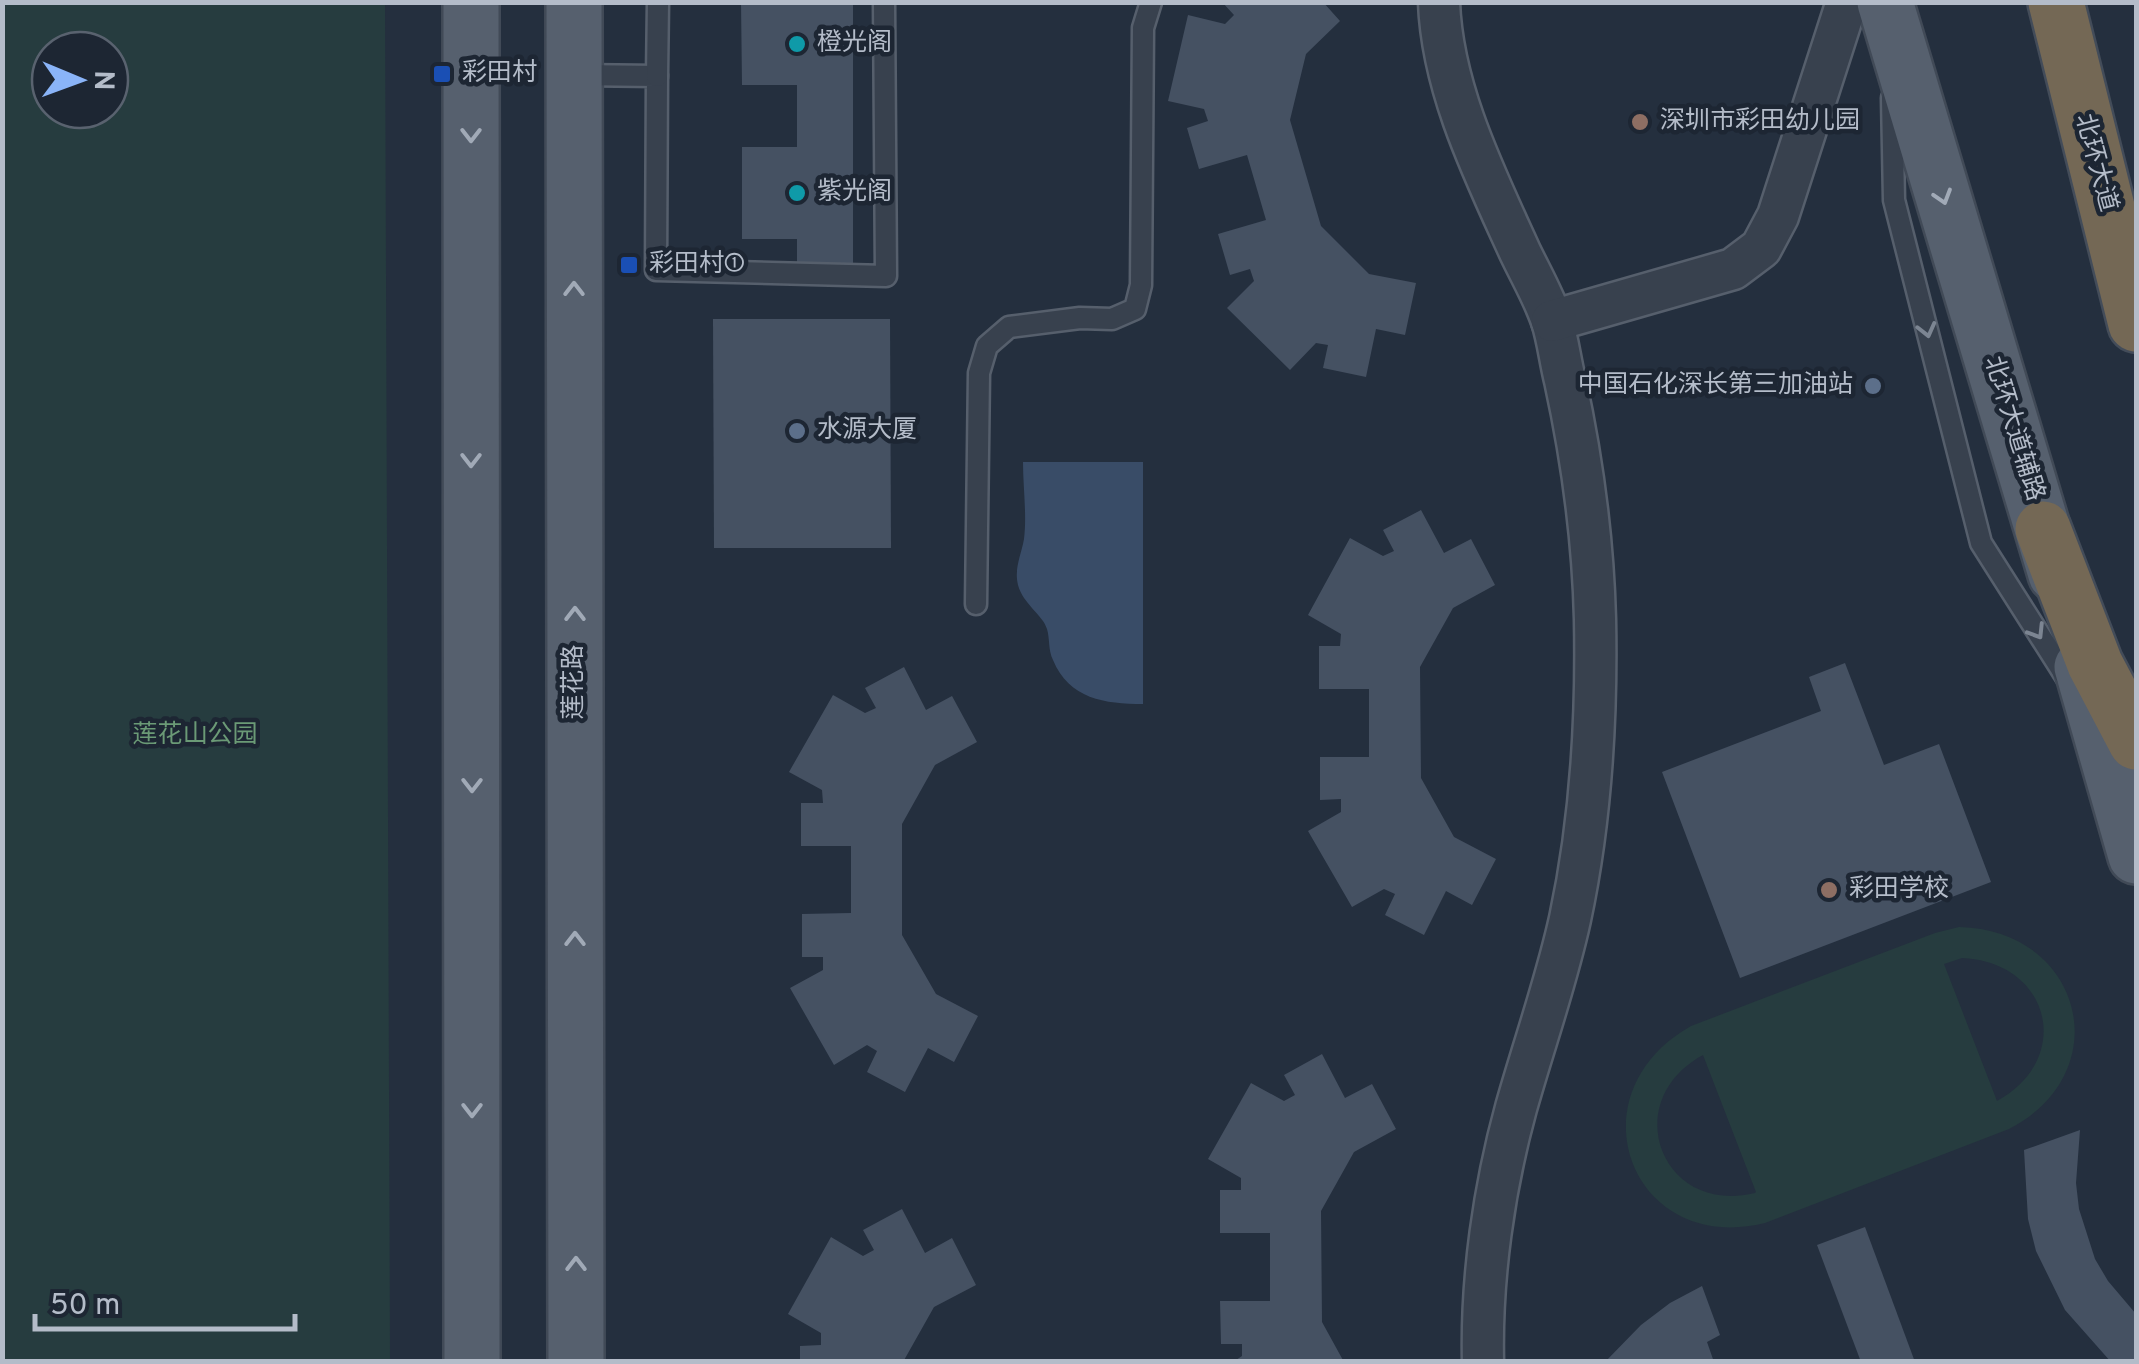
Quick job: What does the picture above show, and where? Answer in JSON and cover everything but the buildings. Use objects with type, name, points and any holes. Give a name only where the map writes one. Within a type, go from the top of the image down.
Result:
[{"type":"highway","name":"北环大道","points":[[2056,2],[2136,324]]},
{"type":"highway","points":[[2043,528],[2117,732]]},
{"type":"main road","points":[[470,2],[472,1362]]},
{"type":"main road","name":"莲花路","points":[[574,2],[576,1362]]},
{"type":"main road","name":"北环大道辅路","points":[[1874,10],[2043,528]]},
{"type":"main road","points":[[2117,732],[2136,856]]},
{"type":"street","points":[[1432,5],[1452,80],[1483,170],[1552,320],[1573,418],[1588,517],[1595,617],[1594,718],[1586,818],[1570,916],[1547,1014],[1516,1109],[1500,1188],[1488,1267],[1484,1362]]},
{"type":"street","points":[[1552,320],[1733,269],[1760,248],[1874,10]]},
{"type":"lane","points":[[658,2],[656,270],[886,276],[884,2]]},
{"type":"lane","points":[[976,604],[979,374],[987,346],[1010,327],[1080,318],[1112,319],[1135,309],[1141,284],[1143,28],[1150,2]]},
{"type":"lane","points":[[1874,10],[1894,200],[1981,543],[2117,732]]},
{"type":"lane","points":[[574,75],[657,76]]},
{"type":"green space","name":"莲花山公园","points":[[2,3],[385,3],[390,1361],[3,1361]]},
{"type":"green space","points":[[1959,927],[2001,934],[2035,952],[2058,977],[2072,1008],[2074,1041],[2065,1074],[2044,1104],[2009,1129],[1765,1223],[1718,1227],[1680,1216],[1651,1193],[1632,1162],[1626,1127],[1633,1090],[1654,1055],[1691,1026]],"holes":[[[1962,958],[1992,964],[2016,976],[2032,994],[2042,1015],[2043,1038],[2037,1062],[2021,1083],[1997,1101],[1944,964]],[[1703,1055],[1756,1192],[1755,1193],[1722,1196],[1695,1188],[1675,1172],[1662,1150],[1657,1125],[1662,1099],[1677,1075]]]},
{"type":"water","points":[[1023,462],[1143,462],[1143,704],[1090,697],[1068,683],[1053,660],[1045,624],[1024,598],[1017,579],[1025,530]]},
{"type":"place","name":"橙光阁","points":[[797,44]]},
{"type":"place","name":"彩田村","points":[[442,74]]},
{"type":"place","name":"深圳市彩田幼儿园","points":[[1640,122]]},
{"type":"place","name":"紫光阁","points":[[797,193]]},
{"type":"place","name":"彩田村①","points":[[629,265]]},
{"type":"place","name":"中国石化深长第三加油站","points":[[1873,386]]},
{"type":"place","name":"水源大厦","points":[[797,431]]},
{"type":"place","name":"彩田学校","points":[[1829,890]]}]
